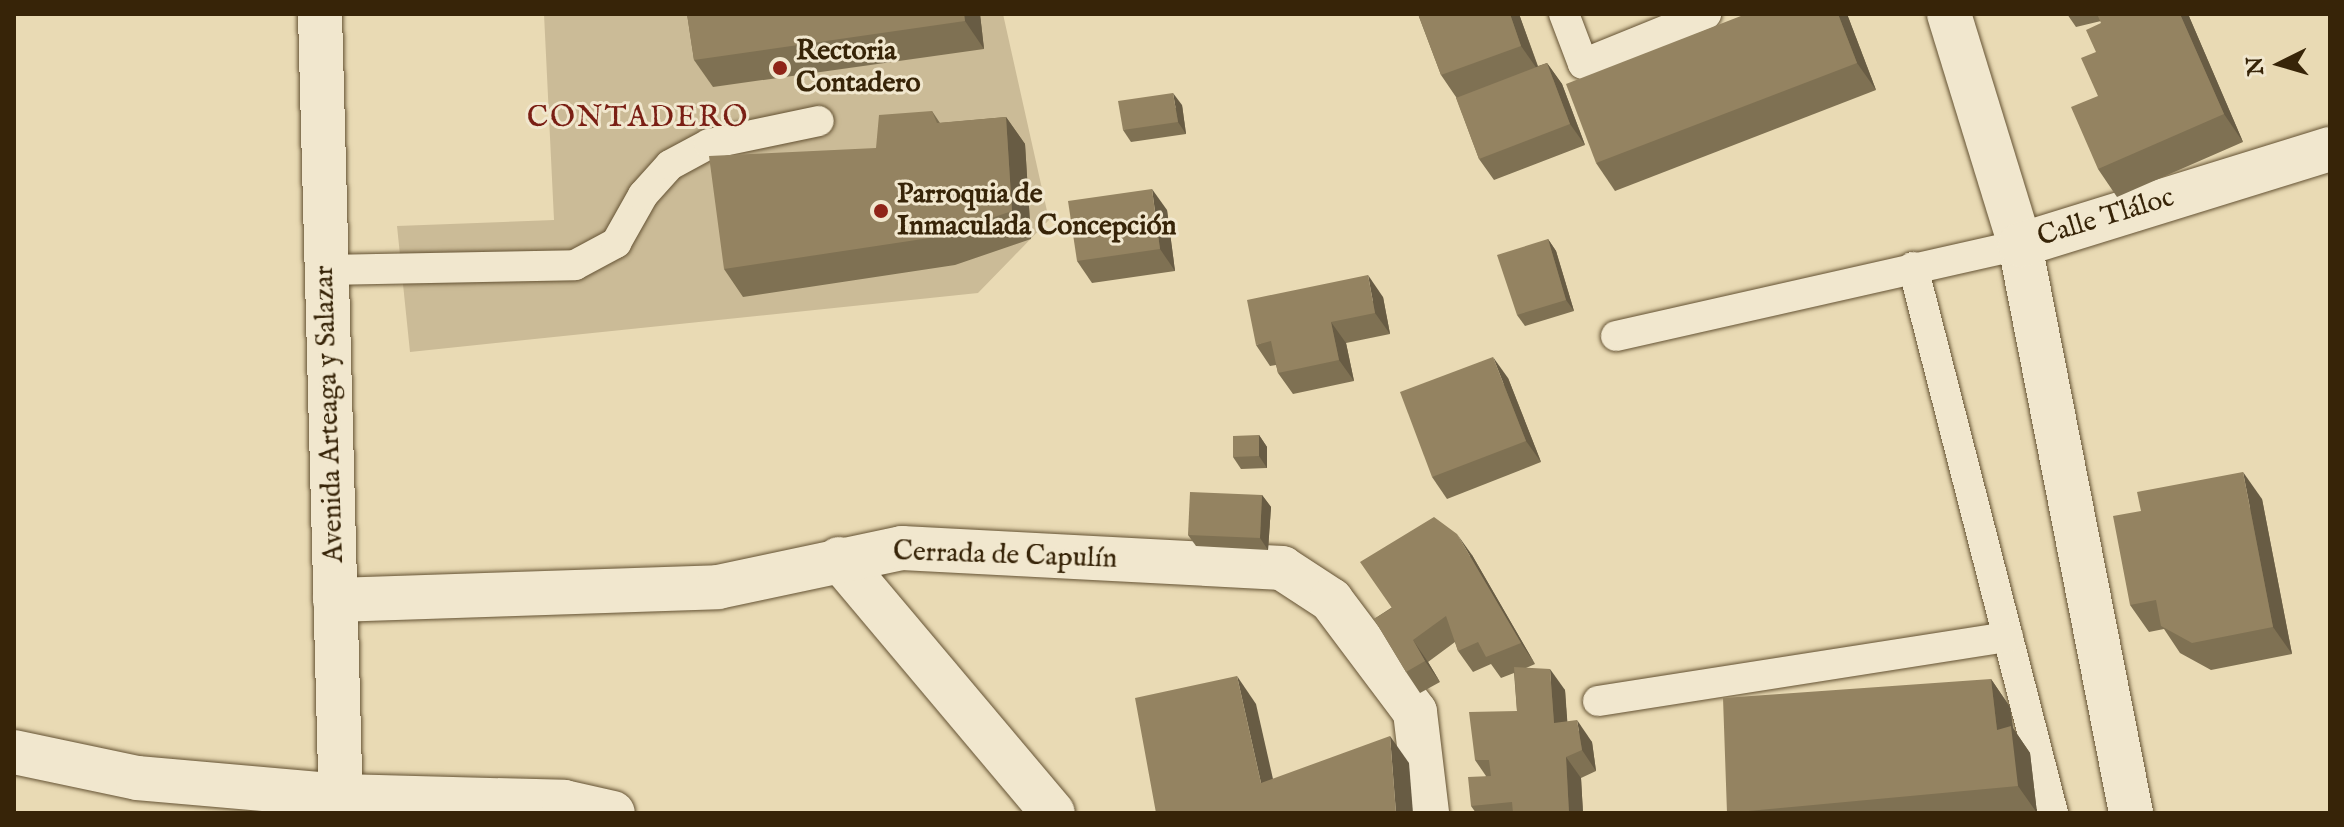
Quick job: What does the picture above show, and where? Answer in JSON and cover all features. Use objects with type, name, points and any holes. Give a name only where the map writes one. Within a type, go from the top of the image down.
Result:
[{"type":"street","name":"Avenida Arteaga y Salazar","points":[[320,14],[341,805]]},
{"type":"street","name":"Calle Tláloc","points":[[1949,14],[2020,245],[2330,149]]},
{"type":"street","points":[[2020,245],[2131,813]]},
{"type":"street","name":"Cerrada de Capulín","points":[[335,600],[718,587],[902,548],[1282,568],[1331,600],[1415,712],[1427,813]]},
{"type":"street","points":[[839,559],[1053,813]]},
{"type":"street","points":[[14,752],[137,778],[341,805],[564,802],[613,813]]},
{"type":"lane","points":[[1564,14],[1583,64],[1706,14]]},
{"type":"lane","points":[[325,270],[575,265],[616,243],[643,195],[670,165],[709,144],[819,121]]},
{"type":"lane","points":[[1616,336],[2020,245]]},
{"type":"lane","points":[[1913,267],[2053,813]]},
{"type":"lane","points":[[1598,701],[2008,637]]},
{"type":"shaded area","points":[[544,14],[1003,14],[1049,220],[978,293],[410,352],[397,226],[554,220]]},
{"type":"building","points":[[687,14],[964,14],[965,21],[694,60]]},
{"type":"building","points":[[1418,14],[1510,14],[1521,46],[1441,75]]},
{"type":"building","points":[[1746,14],[1838,14],[1857,63],[1596,163],[1566,84]]},
{"type":"building","points":[[2097,14],[2180,14],[2224,114],[2098,169],[2071,107],[2098,96],[2081,58],[2096,52],[2086,30],[2101,23]]},
{"type":"building","points":[[1547,63],[1570,124],[1479,159],[1456,98]]},
{"type":"building","points":[[1173,93],[1178,122],[1123,130],[1118,101]]},
{"type":"building","name":"Parroquia de Inmaculada Concepción","points":[[932,111],[937,123],[1006,117],[1012,211],[936,237],[724,269],[709,156],[876,148],[879,115]]},
{"type":"building","points":[[1152,189],[1160,249],[1077,261],[1068,201]]},
{"type":"building","points":[[1548,239],[1566,300],[1517,315],[1497,255]]},
{"type":"building","points":[[1368,275],[1375,313],[1331,322],[1339,360],[1278,373],[1271,341],[1256,345],[1247,300]]},
{"type":"building","points":[[1493,357],[1526,441],[1432,477],[1400,392]]},
{"type":"building","points":[[1259,435],[1259,456],[1233,457],[1233,436]]},
{"type":"building","points":[[2243,472],[2273,627],[2192,643],[2161,626],[2156,600],[2130,605],[2113,516],[2141,511],[2137,492]]},
{"type":"building","points":[[1190,492],[1262,495],[1260,538],[1188,535]]},
{"type":"building","points":[[1434,517],[1457,534],[1521,643],[1486,657],[1478,642],[1458,651],[1446,616],[1413,640],[1425,661],[1406,672],[1374,619],[1392,608],[1360,562]]},
{"type":"building","points":[[1514,667],[1550,669],[1554,723],[1577,720],[1582,750],[1566,757],[1569,813],[1513,813],[1512,802],[1471,806],[1468,777],[1491,776],[1489,760],[1475,760],[1469,712],[1517,711]]},
{"type":"building","points":[[1237,676],[1261,783],[1390,736],[1396,813],[1156,813],[1135,698]]},
{"type":"building","points":[[1991,679],[1997,730],[2011,726],[2018,786],[1727,813],[1723,698]]},
{"type":"place","name":"Rectoria Contadero","points":[[780,68]]},
{"type":"place","name":"Parroquia de Inmaculada Concepción","points":[[881,211]]},
{"type":"district","name":"CONTADERO","points":[[638,118]]}]
